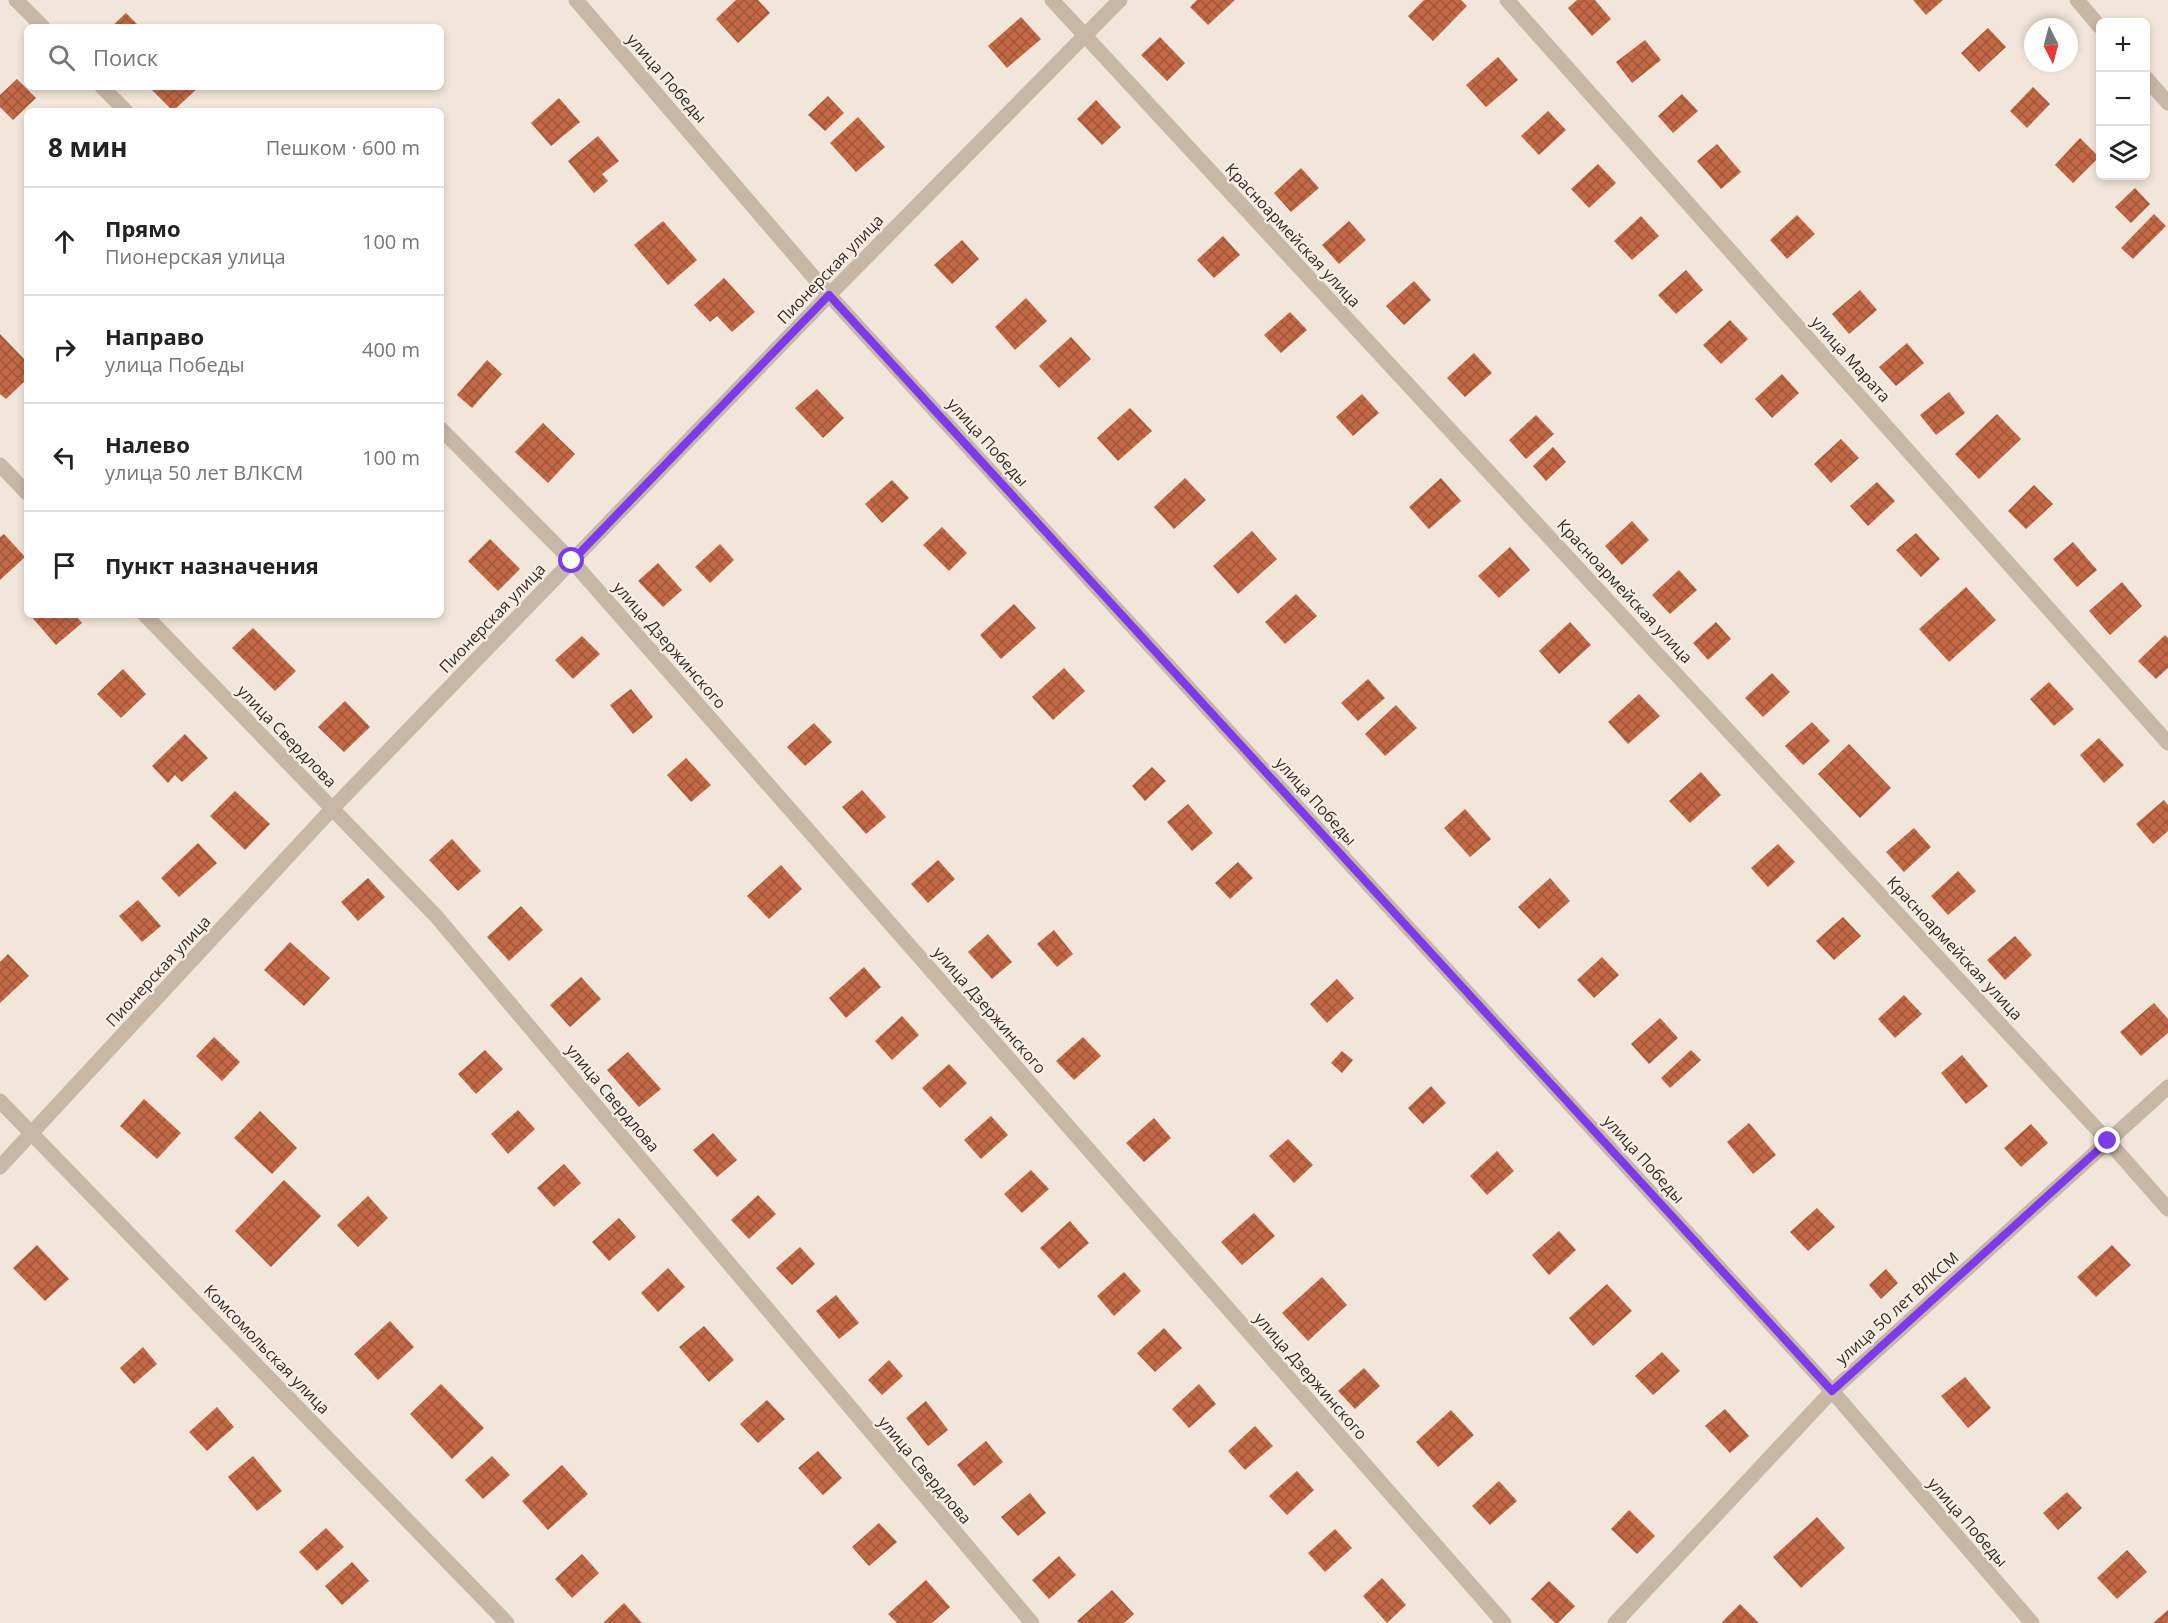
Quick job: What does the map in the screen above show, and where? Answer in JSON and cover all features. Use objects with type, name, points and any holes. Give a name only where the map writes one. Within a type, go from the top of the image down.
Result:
[{"type":"street","points":[[16,0],[40,24]]},
{"type":"street","name":"улица Победы","points":[[576,0],[829,295],[1832,1391],[2032,1623]]},
{"type":"street","name":"Красноармейская улица","points":[[1052,0],[1712,711],[2168,1209]]},
{"type":"street","name":"Пионерская улица","points":[[0,1167],[332,809],[829,295],[1120,0]]},
{"type":"street","name":"улица Марата","points":[[1508,0],[2168,743]]},
{"type":"street","points":[[2077,0],[2096,22]]},
{"type":"street","points":[[2150,83],[2168,103]]},
{"type":"street","points":[[105,90],[123,108]]},
{"type":"street","name":"улица Дзержинского","points":[[444,432],[572,561],[1504,1623]]},
{"type":"street","points":[[0,465],[24,490]]},
{"type":"street","name":"улица Свердлова","points":[[148,618],[436,916],[1032,1623]]},
{"type":"street","name":"улица 50 лет ВЛКСМ","points":[[1615,1623],[1832,1391],[2168,1087]]},
{"type":"street","name":"Комсомольская улица","points":[[0,1101],[507,1623]]},
{"type":"building","points":[[736,0],[758,0],[770,13],[738,43],[716,19]]},
{"type":"building","points":[[1197,0],[1235,0],[1208,25],[1190,7]]},
{"type":"building","points":[[1424,0],[1461,0],[1467,6],[1433,41],[1408,16]]},
{"type":"building","points":[[1577,0],[1595,0],[1611,19],[1592,36],[1568,8]]},
{"type":"building","points":[[1913,0],[1943,0],[1926,15]]},
{"type":"building","points":[[126,13],[137,24],[114,24]]},
{"type":"building","points":[[1021,17],[1041,39],[1007,68],[988,46]]},
{"type":"building","points":[[1988,28],[2006,47],[1979,72],[1961,53]]},
{"type":"building","points":[[1160,37],[1185,63],[1167,81],[1141,55]]},
{"type":"building","points":[[1645,40],[1661,60],[1632,83],[1616,62]]},
{"type":"building","points":[[1498,57],[1518,80],[1486,107],[1466,85]]},
{"type":"building","points":[[17,79],[24,86],[24,90],[28,90],[36,98],[13,120],[0,107],[0,95]]},
{"type":"building","points":[[2033,87],[2050,104],[2027,128],[2010,111]]},
{"type":"building","points":[[152,90],[196,90],[176,108],[170,108]]},
{"type":"building","points":[[1682,94],[1698,111],[1673,133],[1658,116]]},
{"type":"building","points":[[828,96],[844,113],[825,131],[808,115]]},
{"type":"building","points":[[559,98],[580,122],[551,146],[531,123]]},
{"type":"building","points":[[1096,100],[1121,127],[1102,145],[1077,119]]},
{"type":"building","points":[[1548,111],[1566,130],[1539,155],[1521,136]]},
{"type":"building","points":[[858,117],[885,147],[856,172],[830,143]]},
{"type":"building","points":[[598,136],[619,161],[602,174],[608,181],[594,193],[568,161]]},
{"type":"building","points":[[2080,138],[2096,154],[2096,160],[2073,183],[2055,165]]},
{"type":"building","points":[[1717,144],[1741,172],[1721,189],[1697,161]]},
{"type":"building","points":[[1598,164],[1616,183],[1589,208],[1571,189]]},
{"type":"building","points":[[1301,168],[1319,188],[1291,212],[1274,193]]},
{"type":"building","points":[[2135,188],[2150,204],[2131,223],[2115,207]]},
{"type":"building","points":[[2154,214],[2166,226],[2133,259],[2121,248]]},
{"type":"building","points":[[1797,215],[1815,234],[1787,259],[1770,240]]},
{"type":"building","points":[[1641,216],[1659,236],[1632,260],[1614,241]]},
{"type":"building","points":[[663,221],[697,260],[668,285],[634,245]]},
{"type":"building","points":[[1349,221],[1366,240],[1339,264],[1322,245]]},
{"type":"building","points":[[1223,236],[1240,255],[1214,278],[1197,260]]},
{"type":"building","points":[[962,240],[979,259],[952,284],[934,265]]},
{"type":"building","points":[[1686,270],[1703,290],[1676,314],[1658,295]]},
{"type":"building","points":[[724,278],[755,312],[732,332],[717,316],[710,322],[694,305]]},
{"type":"building","points":[[1414,281],[1431,300],[1404,325],[1386,306]]},
{"type":"building","points":[[1860,290],[1877,310],[1849,334],[1832,314]]},
{"type":"building","points":[[1026,298],[1047,321],[1015,350],[995,327]]},
{"type":"building","points":[[1290,312],[1307,330],[1281,353],[1264,335]]},
{"type":"building","points":[[1730,320],[1748,339],[1721,364],[1703,345]]},
{"type":"building","points":[[0,334],[24,359],[24,382],[6,399],[0,394]]},
{"type":"building","points":[[1071,337],[1091,359],[1059,388],[1039,366]]},
{"type":"building","points":[[1907,343],[1924,363],[1896,386],[1879,367]]},
{"type":"building","points":[[1474,353],[1492,373],[1465,397],[1447,378]]},
{"type":"building","points":[[487,360],[502,374],[472,408],[457,395]]},
{"type":"building","points":[[1782,374],[1799,393],[1772,418],[1755,399]]},
{"type":"building","points":[[817,389],[844,418],[823,438],[795,408]]},
{"type":"building","points":[[1949,392],[1965,413],[1936,435],[1920,415]]},
{"type":"building","points":[[1362,394],[1379,413],[1353,436],[1336,417]]},
{"type":"building","points":[[1130,408],[1152,431],[1118,461],[1097,438]]},
{"type":"building","points":[[1997,414],[2021,439],[1979,479],[1955,454]]},
{"type":"building","points":[[1536,415],[1554,434],[1526,459],[1509,440]]},
{"type":"building","points":[[543,423],[575,454],[548,483],[515,452]]},
{"type":"building","points":[[1841,439],[1859,458],[1831,483],[1814,464]]},
{"type":"building","points":[[1553,447],[1566,462],[1546,481],[1533,466]]},
{"type":"building","points":[[1185,478],[1206,500],[1174,529],[1154,507]]},
{"type":"building","points":[[1441,478],[1461,501],[1429,529],[1409,507]]},
{"type":"building","points":[[892,480],[909,498],[882,523],[865,504]]},
{"type":"building","points":[[1877,482],[1895,501],[1868,526],[1850,506]]},
{"type":"building","points":[[2034,485],[2053,504],[2026,529],[2008,511]]},
{"type":"building","points":[[1632,521],[1649,540],[1622,565],[1605,546]]},
{"type":"building","points":[[942,527],[967,553],[949,571],[923,545]]},
{"type":"building","points":[[1252,531],[1277,559],[1238,594],[1213,566]]},
{"type":"building","points":[[1916,533],[1940,559],[1921,577],[1896,550]]},
{"type":"building","points":[[4,534],[24,558],[0,580],[0,537]]},
{"type":"building","points":[[490,539],[520,569],[498,591],[468,561]]},
{"type":"building","points":[[2073,542],[2097,570],[2077,587],[2053,559]]},
{"type":"building","points":[[720,544],[734,560],[710,583],[695,567]]},
{"type":"building","points":[[1510,547],[1530,570],[1499,598],[1478,576]]},
{"type":"building","points":[[658,563],[682,590],[663,607],[638,581]]},
{"type":"building","points":[[1679,570],[1697,590],[1670,614],[1652,595]]},
{"type":"building","points":[[2122,582],[2142,606],[2110,635],[2089,611]]},
{"type":"building","points":[[1966,587],[1996,620],[1949,662],[1919,629]]},
{"type":"building","points":[[1296,594],[1317,616],[1285,644],[1265,622]]},
{"type":"building","points":[[1014,604],[1036,628],[1001,659],[980,635]]},
{"type":"building","points":[[33,618],[78,618],[82,623],[56,645]]},
{"type":"building","points":[[1570,622],[1591,645],[1559,674],[1539,651]]},
{"type":"building","points":[[1716,622],[1731,639],[1708,660],[1693,643]]},
{"type":"building","points":[[253,628],[296,671],[275,691],[232,648]]},
{"type":"building","points":[[2165,635],[2168,638],[2168,668],[2156,679],[2138,661]]},
{"type":"building","points":[[582,636],[600,654],[573,679],[555,660]]},
{"type":"building","points":[[1064,668],[1085,691],[1053,720],[1032,697]]},
{"type":"building","points":[[123,669],[146,694],[121,718],[97,694]]},
{"type":"building","points":[[1772,673],[1790,692],[1763,717],[1745,698]]},
{"type":"building","points":[[1368,679],[1385,698],[1358,721],[1341,703]]},
{"type":"building","points":[[2049,682],[2074,709],[2054,726],[2030,699]]},
{"type":"building","points":[[631,689],[653,717],[633,734],[610,705]]},
{"type":"building","points":[[1639,694],[1660,716],[1628,744],[1608,722]]},
{"type":"building","points":[[345,701],[370,727],[344,752],[318,727]]},
{"type":"building","points":[[1396,705],[1417,728],[1385,756],[1365,734]]},
{"type":"building","points":[[1812,722],[1830,741],[1803,765],[1785,746]]},
{"type":"building","points":[[814,723],[832,742],[805,766],[787,747]]},
{"type":"building","points":[[185,734],[208,758],[182,782],[175,775],[168,783],[152,766]]},
{"type":"building","points":[[2099,738],[2124,765],[2104,783],[2080,755]]},
{"type":"building","points":[[1849,744],[1891,788],[1860,818],[1818,774]]},
{"type":"building","points":[[686,758],[711,785],[691,802],[667,775]]},
{"type":"building","points":[[1152,767],[1166,781],[1145,801],[1132,786]]},
{"type":"building","points":[[1701,772],[1721,795],[1690,823],[1669,801]]},
{"type":"building","points":[[862,790],[886,817],[866,834],[842,807]]},
{"type":"building","points":[[235,791],[270,824],[245,850],[210,816]]},
{"type":"building","points":[[2164,800],[2168,805],[2168,831],[2153,844],[2136,824]]},
{"type":"building","points":[[1188,804],[1213,833],[1192,851],[1167,822]]},
{"type":"building","points":[[1465,809],[1491,839],[1470,857],[1444,828]]},
{"type":"building","points":[[1914,828],[1931,847],[1904,872],[1886,852]]},
{"type":"building","points":[[452,839],[481,871],[458,891],[429,860]]},
{"type":"building","points":[[198,843],[217,863],[179,897],[161,878]]},
{"type":"building","points":[[1778,844],[1795,862],[1768,887],[1751,868]]},
{"type":"building","points":[[938,860],[955,879],[928,903],[911,884]]},
{"type":"building","points":[[1238,862],[1253,878],[1230,899],[1215,883]]},
{"type":"building","points":[[781,865],[802,889],[769,919],[747,896]]},
{"type":"building","points":[[1958,871],[1976,891],[1948,915],[1931,896]]},
{"type":"building","points":[[368,878],[385,897],[358,921],[341,902]]},
{"type":"building","points":[[1550,878],[1570,901],[1539,929],[1518,907]]},
{"type":"building","points":[[138,900],[161,926],[142,942],[119,916]]},
{"type":"building","points":[[521,906],[543,930],[509,961],[487,937]]},
{"type":"building","points":[[1843,917],[1861,936],[1834,960],[1816,941]]},
{"type":"building","points":[[1054,930],[1073,954],[1057,967],[1037,944]]},
{"type":"building","points":[[988,934],[1012,962],[992,979],[968,952]]},
{"type":"building","points":[[2015,936],[2032,955],[2005,980],[1987,960]]},
{"type":"building","points":[[290,942],[330,978],[304,1006],[264,970]]},
{"type":"building","points":[[8,954],[29,976],[0,1003],[0,962]]},
{"type":"building","points":[[1602,957],[1619,975],[1594,998],[1577,980]]},
{"type":"building","points":[[864,967],[881,987],[846,1018],[829,998]]},
{"type":"building","points":[[581,977],[601,999],[570,1027],[550,1005]]},
{"type":"building","points":[[1337,979],[1354,998],[1327,1023],[1310,1004]]},
{"type":"building","points":[[1904,995],[1922,1014],[1895,1038],[1878,1019]]},
{"type":"building","points":[[2154,1003],[2168,1019],[2168,1033],[2141,1056],[2120,1032]]},
{"type":"building","points":[[902,1016],[919,1035],[892,1060],[875,1041]]},
{"type":"building","points":[[1660,1018],[1678,1038],[1649,1064],[1631,1044]]},
{"type":"building","points":[[214,1037],[240,1062],[222,1081],[196,1056]]},
{"type":"building","points":[[1083,1037],[1101,1056],[1074,1080],[1056,1061]]},
{"type":"building","points":[[485,1050],[503,1069],[476,1094],[458,1074]]},
{"type":"building","points":[[1691,1050],[1701,1060],[1670,1088],[1661,1078]]},
{"type":"building","points":[[1342,1051],[1353,1060],[1342,1073],[1331,1063]]},
{"type":"building","points":[[628,1052],[661,1089],[639,1107],[607,1070]]},
{"type":"building","points":[[1962,1055],[1988,1086],[1966,1104],[1941,1073]]},
{"type":"building","points":[[949,1064],[967,1083],[940,1108],[922,1088]]},
{"type":"building","points":[[1431,1086],[1446,1103],[1423,1124],[1408,1108]]},
{"type":"building","points":[[144,1099],[181,1133],[157,1159],[120,1126]]},
{"type":"building","points":[[518,1110],[535,1129],[508,1154],[491,1134]]},
{"type":"building","points":[[260,1111],[297,1148],[272,1174],[234,1138]]},
{"type":"building","points":[[991,1116],[1008,1135],[981,1159],[964,1140]]},
{"type":"building","points":[[1154,1118],[1171,1138],[1144,1162],[1126,1143]]},
{"type":"building","points":[[1749,1123],[1776,1155],[1753,1174],[1727,1142]]},
{"type":"building","points":[[2031,1124],[2048,1143],[2021,1167],[2004,1148]]},
{"type":"building","points":[[713,1133],[737,1160],[717,1177],[693,1150]]},
{"type":"building","points":[[1288,1139],[1313,1165],[1294,1183],[1269,1156]]},
{"type":"building","points":[[1497,1151],[1514,1171],[1487,1195],[1470,1176]]},
{"type":"building","points":[[564,1164],[581,1183],[554,1207],[537,1188]]},
{"type":"building","points":[[1031,1170],[1049,1189],[1022,1213],[1004,1194]]},
{"type":"building","points":[[284,1180],[321,1216],[271,1267],[235,1231]]},
{"type":"building","points":[[758,1195],[776,1214],[749,1239],[731,1220]]},
{"type":"building","points":[[368,1196],[388,1218],[358,1247],[337,1225]]},
{"type":"building","points":[[1817,1208],[1835,1227],[1808,1251],[1790,1232]]},
{"type":"building","points":[[1254,1213],[1275,1236],[1242,1265],[1221,1242]]},
{"type":"building","points":[[619,1218],[636,1237],[609,1261],[592,1242]]},
{"type":"building","points":[[1070,1221],[1089,1243],[1059,1269],[1040,1248]]},
{"type":"building","points":[[1559,1231],[1576,1250],[1549,1275],[1532,1255]]},
{"type":"building","points":[[37,1245],[69,1279],[45,1301],[13,1268]]},
{"type":"building","points":[[2112,1245],[2131,1265],[2096,1297],[2077,1277]]},
{"type":"building","points":[[800,1247],[815,1264],[792,1285],[776,1268]]},
{"type":"building","points":[[668,1268],[685,1287],[658,1312],[641,1293]]},
{"type":"building","points":[[1886,1269],[1898,1283],[1881,1299],[1869,1285]]},
{"type":"building","points":[[1124,1272],[1141,1291],[1114,1316],[1097,1296]]},
{"type":"building","points":[[1322,1277],[1347,1305],[1308,1341],[1282,1313]]},
{"type":"building","points":[[1607,1284],[1632,1311],[1593,1346],[1569,1318]]},
{"type":"building","points":[[836,1295],[859,1323],[839,1339],[816,1311]]},
{"type":"building","points":[[390,1321],[414,1347],[378,1380],[354,1354]]},
{"type":"building","points":[[704,1326],[734,1360],[709,1382],[679,1347]]},
{"type":"building","points":[[1164,1328],[1182,1348],[1155,1372],[1137,1353]]},
{"type":"building","points":[[143,1347],[157,1364],[134,1384],[120,1368]]},
{"type":"building","points":[[1662,1352],[1680,1371],[1653,1395],[1635,1376]]},
{"type":"building","points":[[889,1360],[903,1376],[882,1395],[868,1380]]},
{"type":"building","points":[[1364,1368],[1380,1386],[1355,1409],[1338,1391]]},
{"type":"building","points":[[1965,1377],[1991,1408],[1968,1428],[1941,1396]]},
{"type":"building","points":[[441,1384],[484,1428],[452,1459],[410,1414]]},
{"type":"building","points":[[1199,1384],[1216,1404],[1189,1428],[1172,1409]]},
{"type":"building","points":[[767,1400],[785,1419],[758,1443],[740,1424]]},
{"type":"building","points":[[926,1401],[948,1430],[928,1446],[906,1418]]},
{"type":"building","points":[[217,1407],[234,1427],[207,1451],[189,1432]]},
{"type":"building","points":[[1725,1409],[1749,1436],[1730,1453],[1705,1426]]},
{"type":"building","points":[[1451,1410],[1474,1435],[1438,1467],[1416,1442]]},
{"type":"building","points":[[1255,1426],[1273,1446],[1245,1470],[1228,1451]]},
{"type":"building","points":[[986,1441],[1003,1462],[974,1486],[957,1465]]},
{"type":"building","points":[[818,1451],[842,1478],[823,1495],[798,1468]]},
{"type":"building","points":[[253,1456],[282,1491],[257,1511],[228,1477]]},
{"type":"building","points":[[492,1456],[510,1475],[483,1499],[465,1480]]},
{"type":"building","points":[[562,1465],[588,1494],[548,1530],[522,1501]]},
{"type":"building","points":[[1297,1471],[1314,1490],[1287,1515],[1269,1496]]},
{"type":"building","points":[[1499,1481],[1517,1501],[1490,1525],[1472,1506]]},
{"type":"building","points":[[2067,1492],[2082,1508],[2058,1530],[2043,1513]]},
{"type":"building","points":[[1030,1493],[1046,1513],[1018,1536],[1001,1517]]},
{"type":"building","points":[[1629,1510],[1655,1536],[1637,1554],[1611,1529]]},
{"type":"building","points":[[1817,1517],[1845,1548],[1801,1588],[1773,1557]]},
{"type":"building","points":[[879,1523],[897,1542],[869,1566],[852,1547]]},
{"type":"building","points":[[326,1528],[344,1547],[317,1571],[299,1552]]},
{"type":"building","points":[[1335,1529],[1352,1548],[1325,1572],[1308,1553]]},
{"type":"building","points":[[2127,1550],[2147,1572],[2117,1599],[2097,1578]]},
{"type":"building","points":[[582,1554],[599,1573],[572,1598],[555,1579]]},
{"type":"building","points":[[1059,1556],[1076,1575],[1049,1599],[1032,1580]]},
{"type":"building","points":[[352,1562],[369,1581],[342,1605],[325,1586]]},
{"type":"building","points":[[1382,1578],[1406,1605],[1387,1623],[1363,1596]]},
{"type":"building","points":[[926,1580],[950,1607],[932,1623],[897,1623],[888,1614]]},
{"type":"building","points":[[1549,1581],[1575,1606],[1558,1623],[1555,1623],[1531,1599]]},
{"type":"building","points":[[1112,1590],[1134,1614],[1124,1623],[1079,1623],[1077,1621]]},
{"type":"building","points":[[624,1603],[642,1623],[603,1623]]},
{"type":"building","points":[[1740,1604],[1759,1623],[1722,1622]]},
{"type":"building","points":[[2168,1610],[2168,1623],[2153,1623]]},
{"type":"route","points":[[572,561],[829,295],[1832,1391],[2108,1141]]}]
